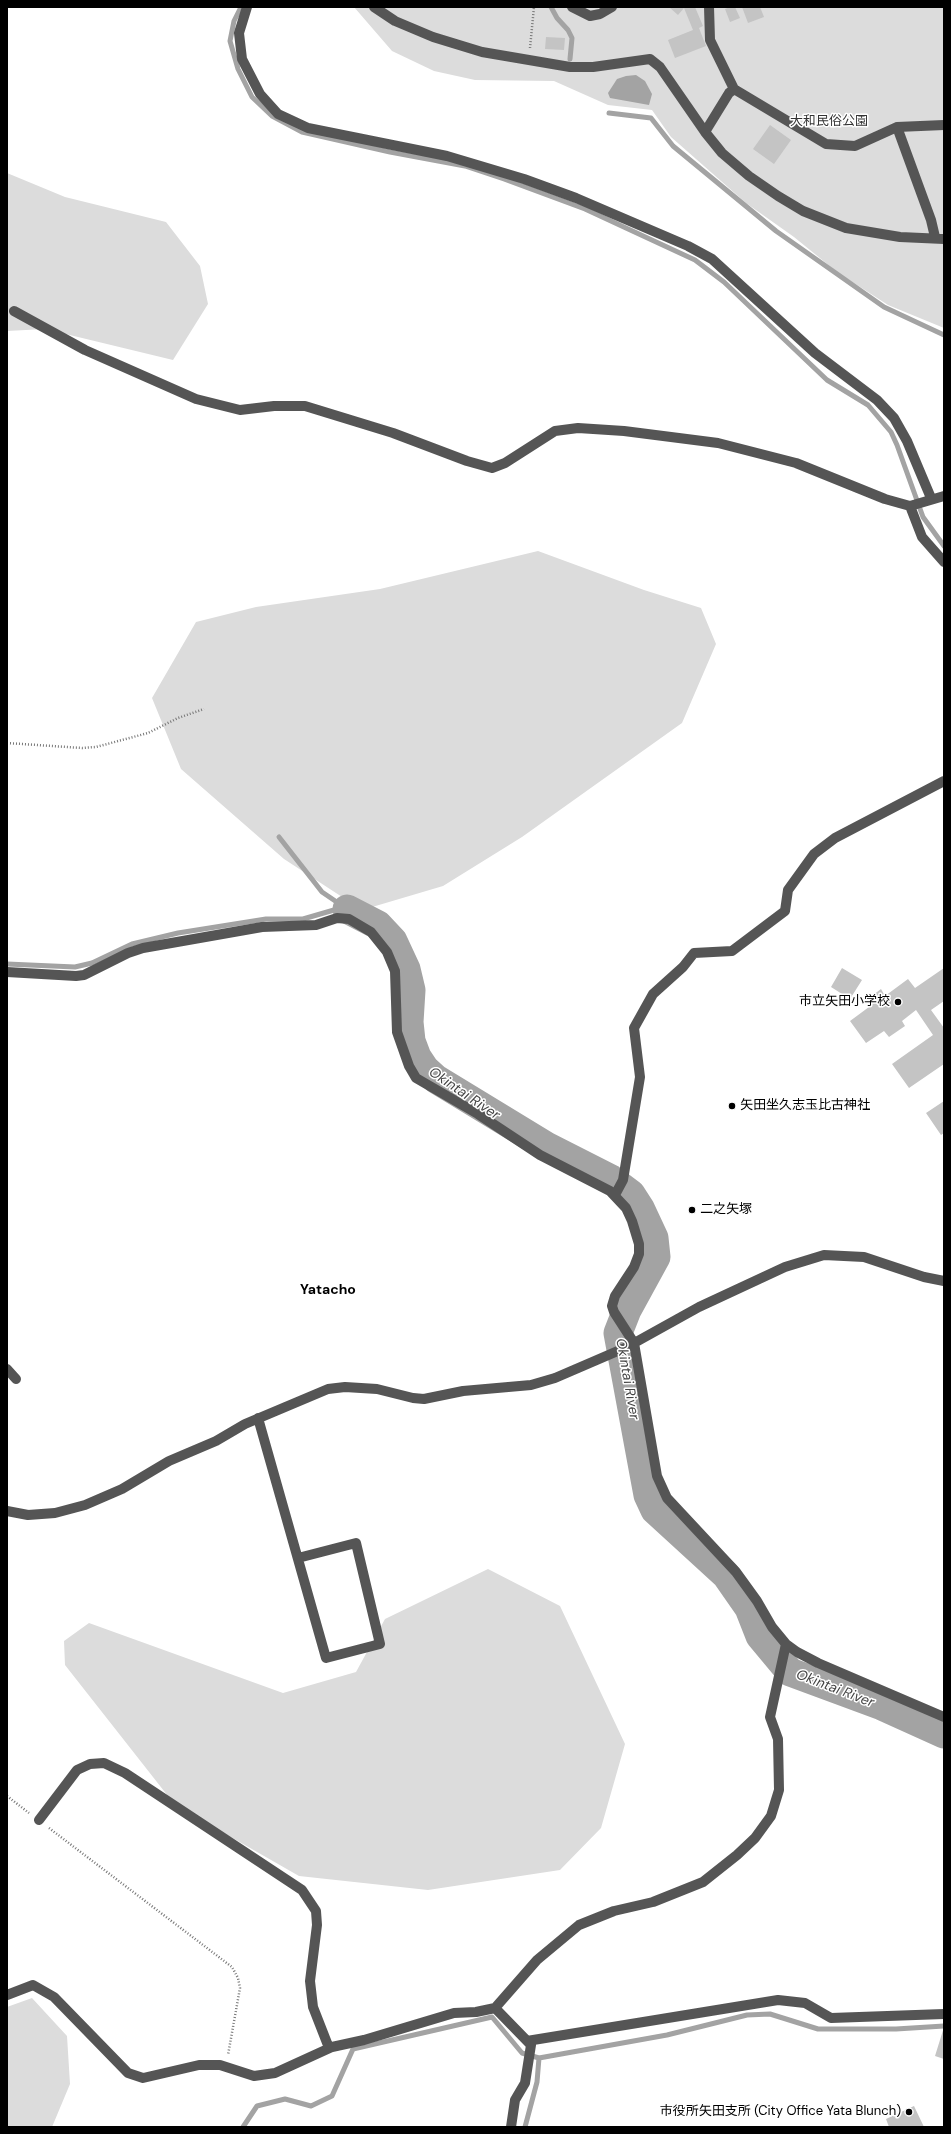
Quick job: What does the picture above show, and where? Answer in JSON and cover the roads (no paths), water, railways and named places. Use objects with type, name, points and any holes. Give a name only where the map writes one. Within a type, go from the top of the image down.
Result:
[{"type":"street","points":[[247,7],[238,33],[242,58],[260,94],[278,114],[308,128],[447,156],[524,178],[583,201],[688,246],[712,259],[815,353],[877,400],[890,414],[907,441],[930,498]]},
{"type":"street","points":[[374,7],[395,21],[433,37],[482,52],[529,61],[570,67],[593,67],[650,59],[660,67],[722,153],[749,176],[803,211],[846,228],[900,237],[940,238],[897,127]]},
{"type":"street","points":[[572,7],[590,16],[600,14],[612,7]]},
{"type":"street","points":[[709,7],[710,40],[734,89],[826,144],[854,146],[897,127],[944,126]]},
{"type":"street","points":[[706,132],[729,93],[734,89]]},
{"type":"street","points":[[14,311],[85,350],[196,399],[240,410],[274,406],[305,406],[393,433],[467,461],[492,468],[505,464],[555,431],[578,428],[624,431],[718,443],[796,463],[885,499],[910,506],[930,498],[944,496]]},
{"type":"street","points":[[910,506],[922,537],[944,562]]},
{"type":"street","points":[[944,781],[835,838],[814,854],[788,890],[785,911],[732,951],[694,953],[683,967],[653,994],[634,1028],[640,1077],[619,1188],[639,1244],[639,1254],[612,1306],[631,1345],[654,1462],[662,1490],[667,1498],[740,1577],[757,1601],[772,1627],[786,1644],[797,1652],[818,1663],[944,1716]]},
{"type":"street","points":[[7,972],[76,976],[84,975],[128,953],[143,948],[262,927],[309,926],[337,918],[349,919],[371,932],[382,945],[392,962],[395,971],[397,1032],[409,1066],[416,1078],[471,1110],[540,1155],[619,1188]]},
{"type":"street","points":[[7,1511],[28,1515],[55,1512],[85,1505],[115,1492],[170,1461],[216,1441],[258,1418],[328,1389],[345,1387],[377,1389],[413,1398],[424,1399],[463,1391],[531,1385],[555,1378],[631,1345],[657,1329],[699,1307],[785,1267],[824,1255],[864,1257],[924,1277],[944,1281]]},
{"type":"street","points":[[7,1369],[16,1379]]},
{"type":"street","points":[[258,1418],[326,1658],[380,1644],[356,1543],[298,1558]]},
{"type":"street","points":[[7,1995],[33,1985],[54,1997],[128,2073],[143,2078],[199,2066],[220,2065],[254,2076],[275,2073],[328,2048],[364,2040],[454,2013],[476,2012],[495,2008],[536,1960],[579,1925],[614,1911],[653,1902],[703,1882],[737,1855],[755,1838],[771,1816],[779,1790],[778,1739],[770,1717],[786,1644]]},
{"type":"street","points":[[39,1820],[77,1770],[90,1764],[104,1763],[126,1774],[302,1890],[316,1911],[317,1925],[310,1981],[313,2007],[328,2048]]},
{"type":"street","points":[[527,2041],[778,2000],[805,2003],[831,2018],[944,2014]]},
{"type":"street","points":[[495,2008],[531,2045],[525,2083],[515,2100],[511,2127]]},
{"type":"waterway","points":[[241,7],[234,21],[230,41],[238,69],[252,97],[272,116],[302,132],[390,152],[465,166],[504,179],[585,209],[695,260],[724,282],[827,380],[868,405],[891,432],[923,517],[944,546]]},
{"type":"waterway","points":[[551,7],[557,18],[568,30],[572,38],[570,59]]},
{"type":"waterway","points":[[609,113],[651,118],[673,146],[776,231],[884,307],[944,335]]},
{"type":"waterway","points":[[279,837],[322,892],[347,909]]},
{"type":"waterway","points":[[7,964],[75,967],[92,963],[132,944],[178,933],[266,919],[303,919],[334,910],[347,909]]},
{"type":"waterway","name":"Okintai River","points":[[347,909],[378,925],[393,941],[406,969],[411,990],[409,1022],[411,1041],[417,1057],[425,1069],[436,1079],[546,1146],[611,1179],[631,1194],[640,1208],[654,1238],[656,1257],[627,1310],[618,1333],[648,1495],[655,1510],[726,1575],[749,1608],[760,1636],[790,1672],[882,1706],[944,1734]]},
{"type":"waterway","points":[[243,2127],[257,2106],[285,2099],[311,2106],[332,2096],[353,2049],[492,2017],[522,2053],[539,2058],[667,2035],[747,2015],[770,2014],[818,2029],[896,2029],[944,2026]]},
{"type":"waterway","points":[[525,2127],[537,2082],[539,2058]]},
{"type":"place","name":"市立矢田小学校","points":[[898,1002]]},
{"type":"place","name":"矢田坐久志玉比古神社","points":[[732,1106]]},
{"type":"place","name":"二之矢塚","points":[[692,1210]]},
{"type":"place","name":"市役所矢田支所 (City Office Yata Blunch)","points":[[909,2112]]},
{"type":"district","name":"Yatacho","points":[[328,1290]]},
{"type":"park label","name":"大和民俗公園","points":[[829,122]]}]
